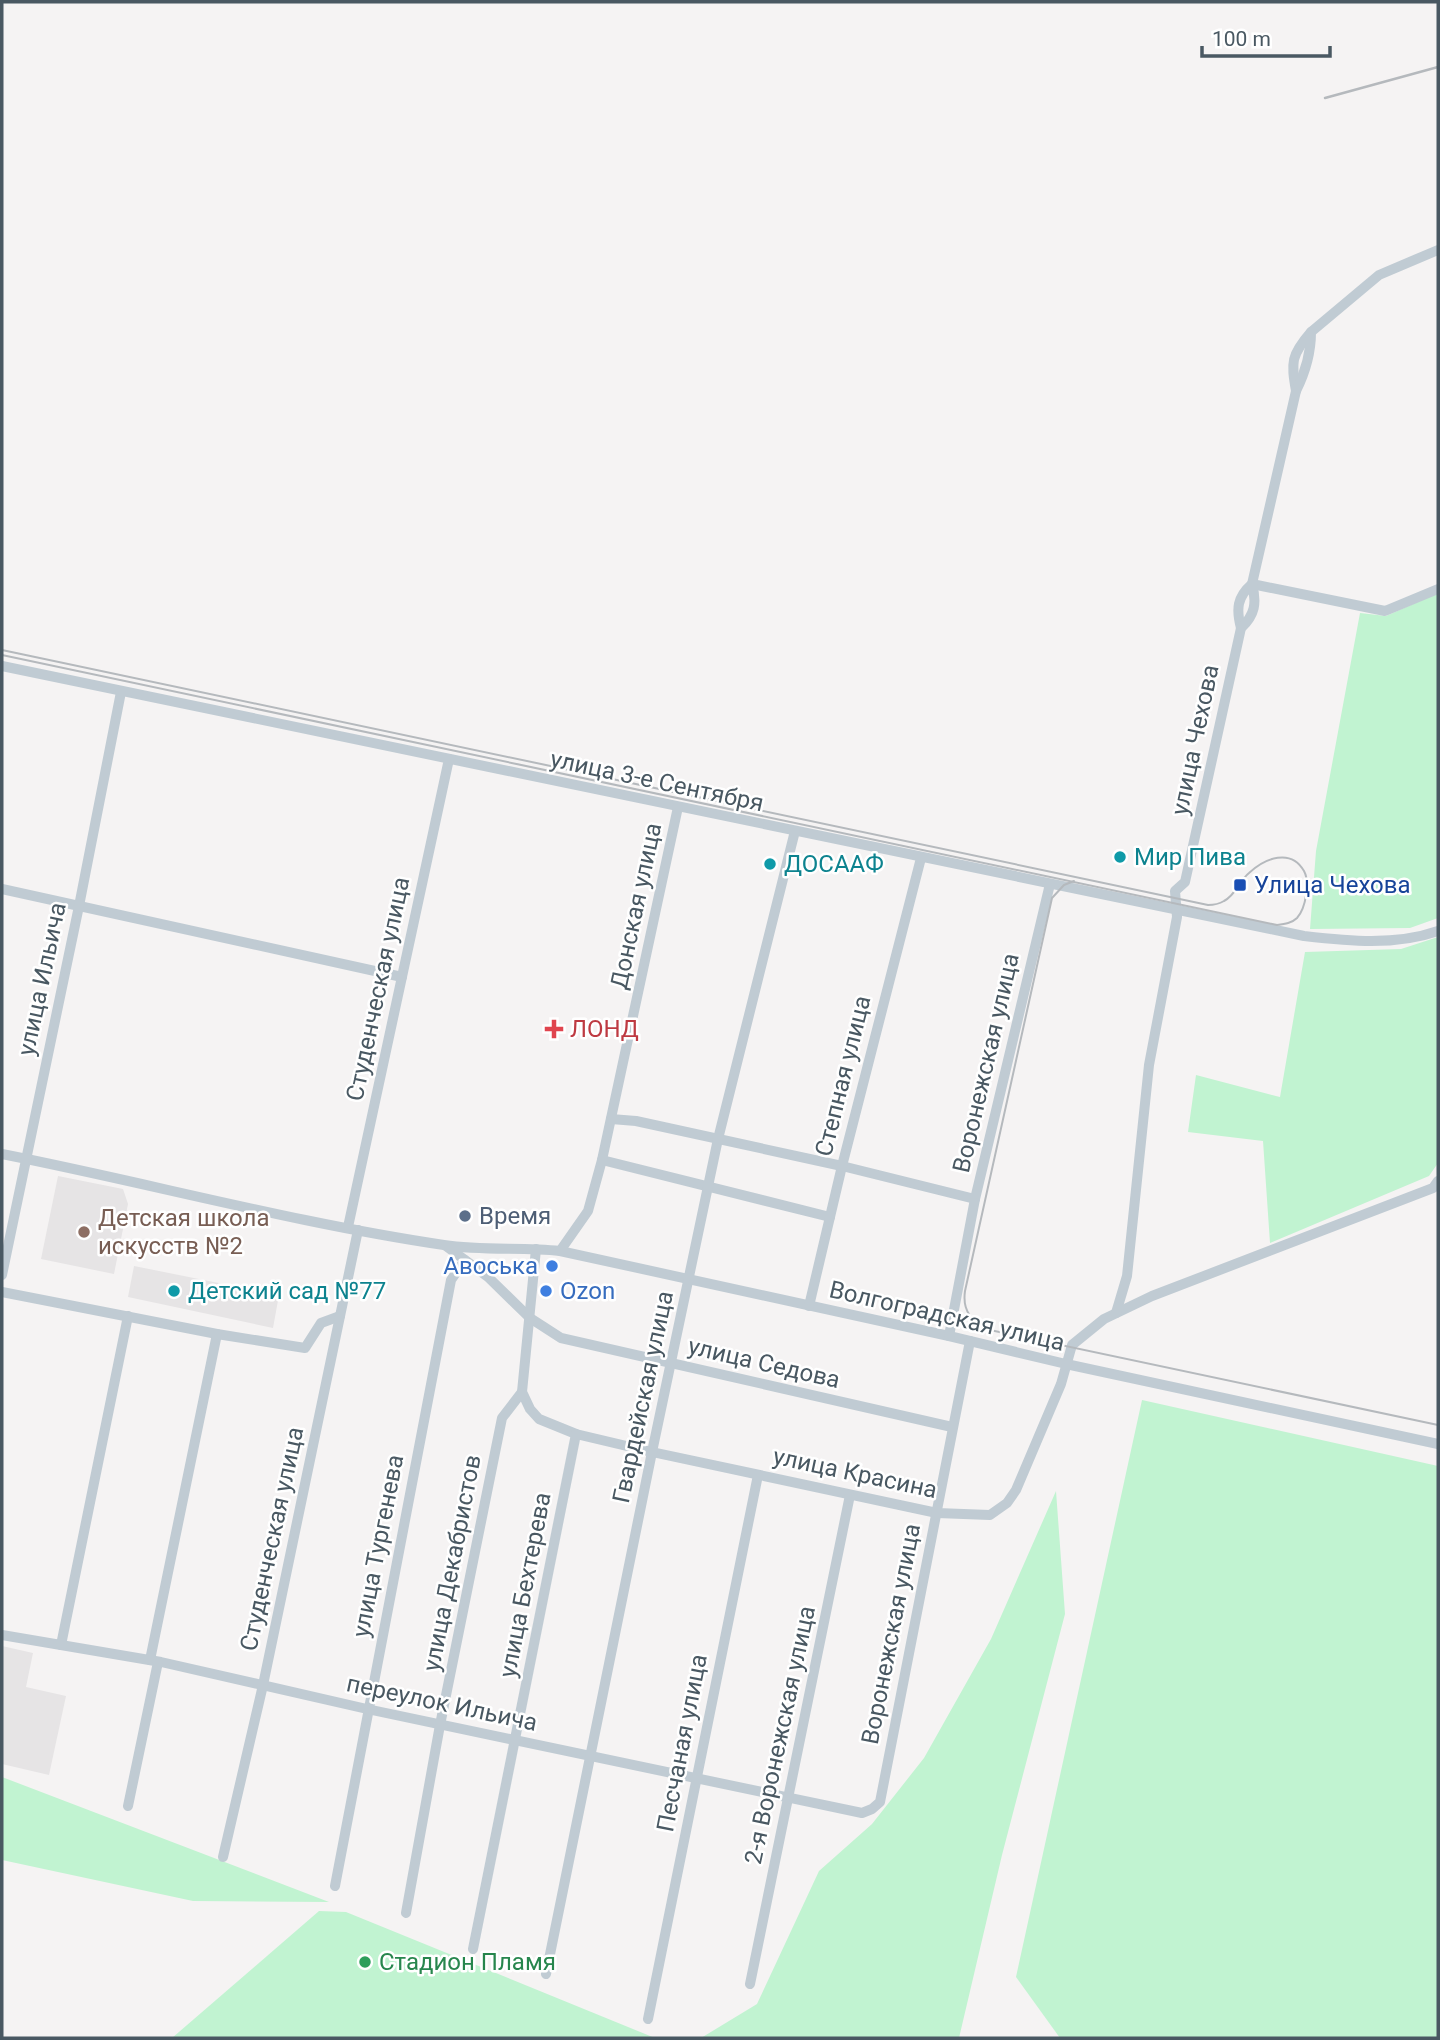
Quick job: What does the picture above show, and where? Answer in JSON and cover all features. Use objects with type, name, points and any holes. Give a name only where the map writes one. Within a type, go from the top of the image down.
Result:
[{"type":"street","name":"улица Чехова","points":[[1115,1313],[1127,1276],[1149,1065],[1178,917],[1175,891],[1185,881],[1241,628],[1252,617],[1256,598],[1252,584],[1296,391],[1311,349],[1311,332],[1379,275],[1438,250]]},
{"type":"street","points":[[1241,628],[1237,613],[1241,594],[1252,584],[1385,611],[1438,589]]},
{"type":"street","name":"улица 3-е Сентября","points":[[2,666],[1304,936],[1359,943],[1424,936],[1438,931]]},
{"type":"street","name":"улица Ильича","points":[[2,1275],[121,691]]},
{"type":"street","name":"Студенческая улица","points":[[223,1857],[263,1685],[340,1316],[353,1228],[402,977],[449,759]]},
{"type":"street","name":"Донская улица","points":[[560,1251],[588,1211],[602,1160],[678,807]]},
{"type":"street","name":"Гвардейская улица","points":[[546,1974],[718,1139],[795,831]]},
{"type":"street","name":"Степная улица","points":[[810,1306],[842,1166],[921,858]]},
{"type":"street","name":"Воронежская улица","points":[[949,1336],[975,1199],[1050,884]]},
{"type":"street","points":[[2,890],[402,977]]},
{"type":"street","points":[[611,1119],[636,1121],[842,1166],[975,1199]]},
{"type":"street","name":"Волгоградская улица","points":[[2,1154],[445,1245],[489,1250],[560,1251],[1438,1444]]},
{"type":"street","points":[[602,1160],[830,1217]]},
{"type":"street","name":"улица Красина","points":[[522,1392],[530,1409],[545,1423],[576,1434],[936,1513],[985,1516],[995,1513],[1007,1503],[1016,1490],[1056,1396],[1072,1345],[1104,1319],[1152,1296],[1433,1188],[1438,1181]]},
{"type":"street","name":"Волгоградская улица","points":[[445,1245],[465,1259]]},
{"type":"street","points":[[522,1392],[536,1249]]},
{"type":"street","name":"улица Седова","points":[[465,1259],[501,1287],[530,1318],[561,1338],[952,1427]]},
{"type":"street","name":"улица Тургенева","points":[[335,1886],[451,1280],[465,1259]]},
{"type":"street","points":[[2,1292],[217,1334],[305,1348],[321,1323],[340,1316]]},
{"type":"street","points":[[61,1645],[128,1316]]},
{"type":"street","points":[[128,1806],[217,1334]]},
{"type":"street","name":"Воронежская улица","points":[[872,1809],[880,1802],[970,1341]]},
{"type":"street","name":"улица Декабристов","points":[[406,1913],[440,1725],[502,1418],[522,1392]]},
{"type":"street","name":"улица Бехтерева","points":[[473,1949],[576,1434]]},
{"type":"street","name":"Песчаная улица","points":[[648,2019],[758,1475]]},
{"type":"street","name":"2-я Воронежская улица","points":[[750,1984],[850,1495]]},
{"type":"street","name":"переулок Ильича","points":[[2,1635],[154,1661],[440,1725],[862,1813],[872,1809]]},
{"type":"shaded area","name":"Детская школа искусств №2","points":[[58,1176],[123,1189],[128,1204],[114,1274],[41,1259]]},
{"type":"shaded area","points":[[134,1266],[279,1295],[273,1328],[128,1297]]},
{"type":"shaded area","points":[[2,1646],[33,1653],[26,1687],[66,1696],[49,1775],[2,1764]]},
{"type":"green space","points":[[1438,593],[1438,918],[1410,928],[1310,929],[1316,851],[1360,613],[1386,616]]},
{"type":"green space","points":[[1438,937],[1438,1163],[1429,1176],[1270,1243],[1263,1141],[1188,1132],[1196,1075],[1280,1097],[1305,952],[1401,949]]},
{"type":"green space","points":[[1142,1400],[1438,1466],[1438,2038],[1060,2038],[1016,1977]]},
{"type":"green space","points":[[1056,1491],[1065,1614],[1002,1855],[959,2038],[701,2038],[757,2004],[819,1871],[872,1824],[924,1758],[991,1639]]},
{"type":"green space","points":[[2,1777],[329,1902],[193,1901],[2,1860]]},
{"type":"green space","name":"Стадион Пламя","points":[[319,1911],[346,1912],[655,2038],[172,2038]]},
{"type":"tram line","points":[[2,650],[1208,905],[1218,904],[1228,898],[1246,876],[1263,863],[1285,858],[1299,864],[1304,871],[1306,895],[1297,918],[1277,925],[2,655]]},
{"type":"tram line","points":[[1074,881],[1064,885],[1052,898],[965,1291],[965,1305],[970,1315],[990,1330],[1438,1425]]},
{"type":"railway","points":[[1325,98],[1438,67]]},
{"type":"place","name":"Мир Пива","points":[[1120,857]]},
{"type":"place","name":"ДОСААФ","points":[[770,864]]},
{"type":"place","name":"Улица Чехова","points":[[1240,885]]},
{"type":"place","name":"ЛОНД","points":[[554,1029]]},
{"type":"place","name":"Время","points":[[465,1216]]},
{"type":"place","name":"Детская школа искусств №2","points":[[84,1232]]},
{"type":"place","name":"Авоська","points":[[552,1266]]},
{"type":"place","name":"Детский сад №77","points":[[174,1291]]},
{"type":"place","name":"Ozon","points":[[546,1291]]},
{"type":"place","name":"Стадион Пламя","points":[[365,1962]]}]
